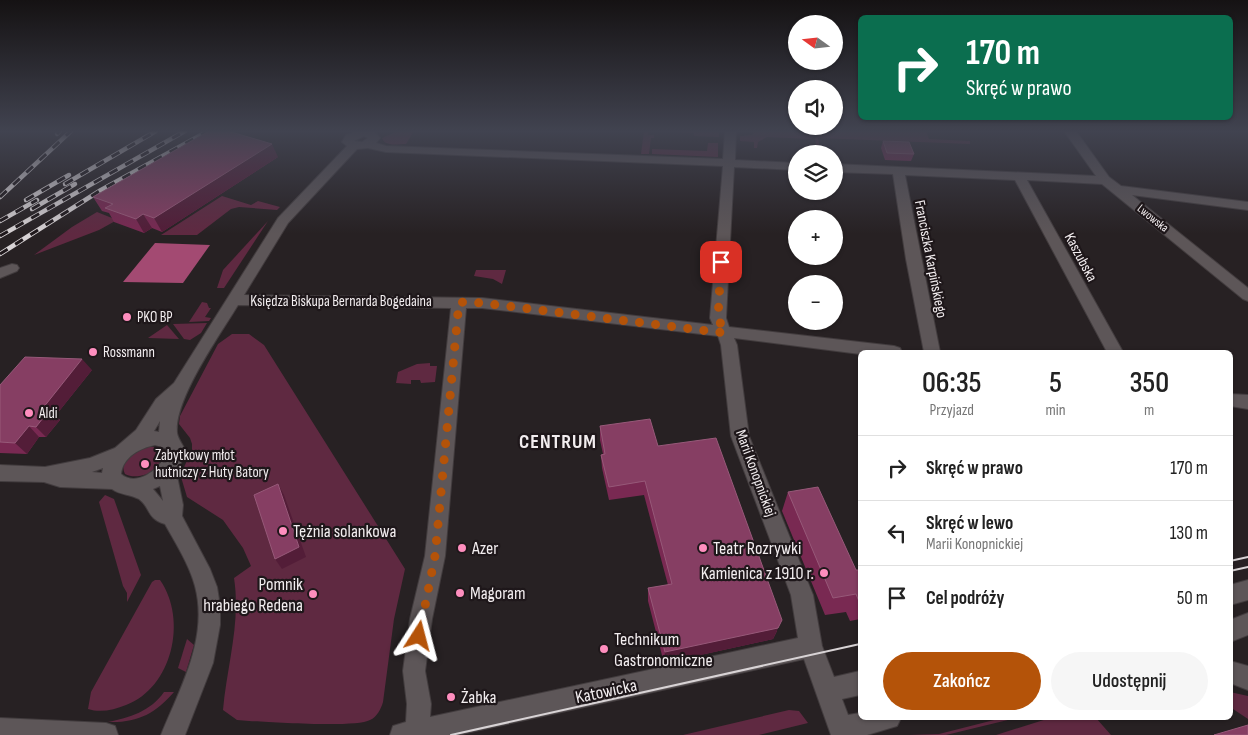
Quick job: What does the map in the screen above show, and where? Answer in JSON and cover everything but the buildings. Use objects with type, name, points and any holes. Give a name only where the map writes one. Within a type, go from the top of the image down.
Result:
[{"type":"street","points":[[172,517],[161,514],[146,494],[121,484],[111,471],[115,460],[146,429],[162,404],[180,387],[283,221],[335,165]]},
{"type":"street","name":"Marii Konopnickiej","points":[[730,165],[718,318],[728,345],[739,432],[802,595],[811,646],[827,690]]},
{"type":"street","points":[[773,165],[788,166]]},
{"type":"street","name":"Lwowska","points":[[1094,165],[1105,180],[1248,296]]},
{"type":"street","points":[[843,168],[1105,180]]},
{"type":"street","name":"Franciszka Karpińskiego","points":[[898,171],[932,350]]},
{"type":"street","name":"Kaszubska","points":[[1019,176],[1114,350]]},
{"type":"street","points":[[1119,190],[1248,206]]},
{"type":"street","name":"Księdza Biskupa Bernarda Bogedaina","points":[[234,300],[482,303],[876,350]]},
{"type":"street","points":[[409,734],[419,704],[414,671],[421,619],[435,556],[459,302]]},
{"type":"street","points":[[169,440],[167,422],[176,404],[180,387]]},
{"type":"street","points":[[1233,400],[1248,402]]},
{"type":"street","points":[[0,473],[44,474],[91,465],[155,438],[169,440],[174,444],[177,452],[173,464],[167,471],[145,484],[60,479],[44,474]]},
{"type":"street","points":[[167,471],[168,483],[175,506],[172,517],[204,581],[209,607],[209,627],[202,658],[173,735]]},
{"type":"street","points":[[1233,594],[1248,590]]},
{"type":"street","points":[[1233,630],[1248,624]]},
{"type":"street","name":"Katowicka","points":[[409,734],[811,646]]},
{"type":"street","points":[[1233,673],[1248,678]]},
{"type":"street","points":[[858,683],[827,690],[842,732],[882,720]]},
{"type":"street","points":[[0,730],[106,735]]},
{"type":"shaded area","points":[[222,196],[251,205],[258,201],[280,207],[277,210],[239,207],[231,209],[197,235],[161,235]]},
{"type":"shaded area","points":[[97,212],[117,220],[99,230],[34,255],[72,227]]},
{"type":"shaded area","points":[[268,221],[224,288],[217,288],[223,270]]},
{"type":"shaded area","points":[[155,243],[210,245],[183,283],[123,282]]},
{"type":"shaded area","points":[[476,270],[506,270],[502,284],[493,279],[474,276]]},
{"type":"shaded area","points":[[202,302],[207,303],[209,308],[211,308],[205,317],[211,318],[209,321],[189,322]]},
{"type":"shaded area","points":[[207,323],[201,333],[190,340],[184,339],[173,324]]},
{"type":"shaded area","points":[[167,325],[179,339],[148,338]]},
{"type":"shaded area","points":[[232,334],[249,334],[264,345],[405,569],[394,619],[383,702],[375,717],[370,720],[348,724],[249,721],[237,720],[223,710],[235,628],[236,595],[234,578],[251,566],[243,548],[223,520],[187,497],[181,477],[192,451],[192,444],[190,438],[179,424],[180,416],[218,344]]},
{"type":"shaded area","points":[[430,363],[430,366],[437,366],[435,382],[421,383],[420,380],[411,380],[411,384],[396,383],[398,372],[417,364]]},
{"type":"shaded area","points":[[146,447],[156,447],[162,450],[164,457],[158,468],[145,475],[131,476],[125,474],[123,469],[129,457]]},
{"type":"shaded area","points":[[105,495],[114,499],[141,575],[127,602],[127,593],[123,586],[99,502]]},
{"type":"shaded area","points":[[160,580],[168,596],[173,614],[174,633],[171,651],[164,669],[155,684],[142,696],[126,705],[107,710],[97,711],[88,709],[91,692],[152,582]]},
{"type":"shaded area","points":[[187,639],[194,645],[186,672],[178,668]]},
{"type":"shaded area","points":[[164,692],[174,692],[160,706],[145,716],[128,721],[108,722],[139,713],[159,699]]},
{"type":"shaded area","points":[[1233,693],[1248,696],[1248,719],[1233,709]]},
{"type":"shaded area","points":[[789,710],[799,711],[808,723],[759,735],[683,735]]},
{"type":"shaded area","points":[[994,720],[1008,720],[946,735],[909,735],[939,734]]},
{"type":"shaded area","points":[[1044,720],[1098,720],[1111,735],[996,735]]},
{"type":"tram line","points":[[1233,560],[1248,557]]},
{"type":"tram line","points":[[1233,570],[1248,567]]},
{"type":"tram line","points":[[451,735],[858,644]]},
{"type":"railway","points":[[0,197],[34,165]]},
{"type":"railway","points":[[65,184],[97,165]]},
{"type":"railway","points":[[0,236],[125,165]]},
{"type":"railway","points":[[0,254],[101,190],[146,165]]},
{"type":"railway","points":[[26,200],[69,175]]},
{"type":"railway","points":[[32,209],[75,184]]},
{"type":"railway","points":[[0,221],[37,200]]},
{"type":"place","name":"PKO BP","points":[[127,317]]},
{"type":"place","name":"Rossmann","points":[[93,352]]},
{"type":"place","name":"Aldi","points":[[29,413]]},
{"type":"place","name":"Zabytkowy młot hutniczy z Huty Batory","points":[[145,464]]},
{"type":"place","name":"Tężnia solankowa","points":[[283,531]]},
{"type":"place","name":"Azer","points":[[462,548]]},
{"type":"place","name":"Teatr Rozrywki","points":[[703,548]]},
{"type":"place","name":"Kamienica z 1910 r.","points":[[824,573]]},
{"type":"place","name":"Magoram","points":[[460,593]]},
{"type":"place","name":"Pomnik hrabiego Redena","points":[[313,594]]},
{"type":"place","name":"Technikum Gastronomiczne","points":[[604,649]]},
{"type":"place","name":"Żabka","points":[[451,697]]},
{"type":"district","name":"CENTRUM","points":[[558,441]]},
{"type":"route","points":[[419,636],[435,556],[459,302],[482,303],[725,333],[718,318],[721,262]]}]
